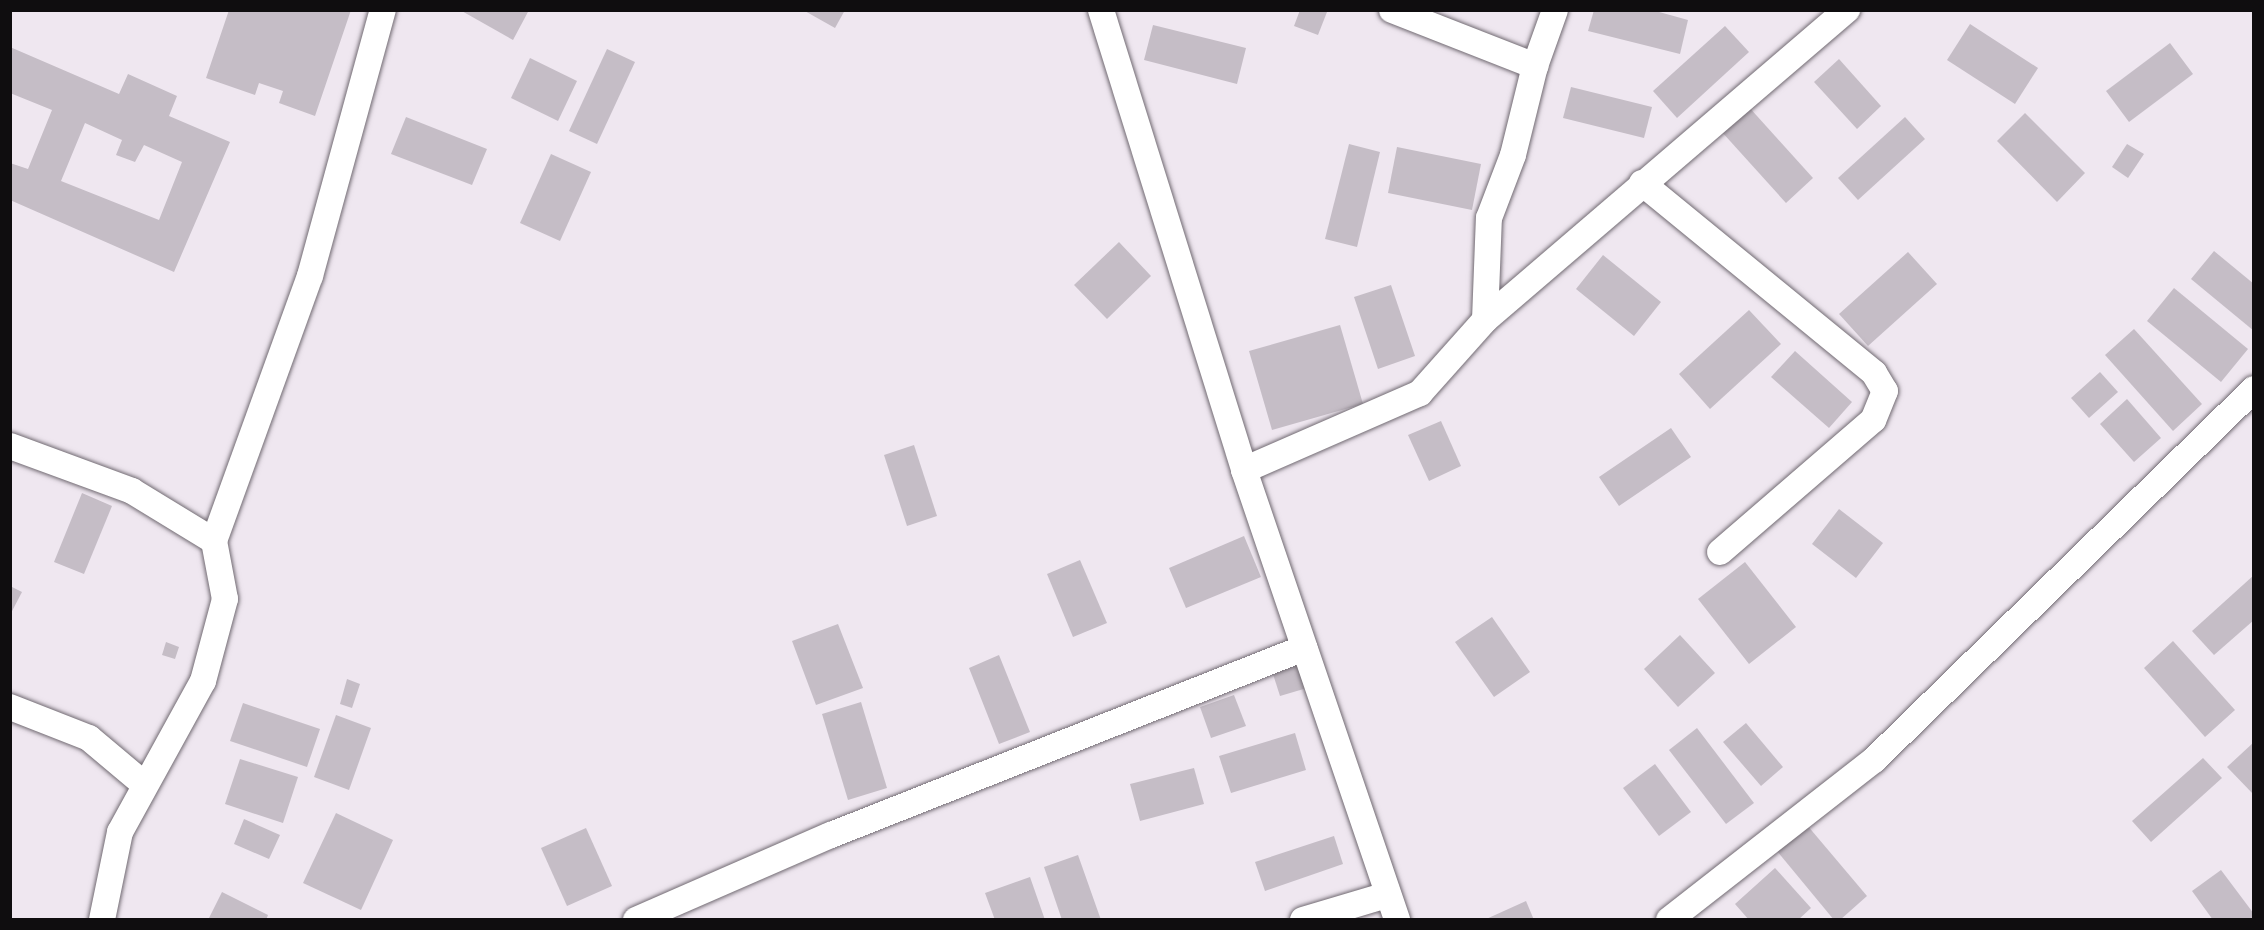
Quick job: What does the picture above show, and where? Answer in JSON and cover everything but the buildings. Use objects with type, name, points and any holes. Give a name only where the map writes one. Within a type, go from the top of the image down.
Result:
[{"type":"street","points":[[102,920],[120,832],[203,681],[225,599],[214,541],[310,276],[383,10]]},
{"type":"street","points":[[1101,10],[1244,470],[1397,920]]},
{"type":"street","points":[[1392,10],[1535,66]]},
{"type":"street","points":[[1485,320],[1489,218],[1513,155],[1535,66],[1555,10]]},
{"type":"street","points":[[1244,470],[1420,393],[1485,320],[1642,183],[1847,10]]},
{"type":"street","points":[[1642,183],[1874,373],[1885,391],[1873,420],[1720,552]]},
{"type":"street","points":[[1669,920],[1874,759],[2253,389]]},
{"type":"street","points":[[10,446],[132,491],[214,541]]},
{"type":"street","points":[[636,920],[831,835],[1304,648]]},
{"type":"street","points":[[10,707],[89,738],[145,785]]},
{"type":"street","points":[[1303,920],[1388,895]]}]
